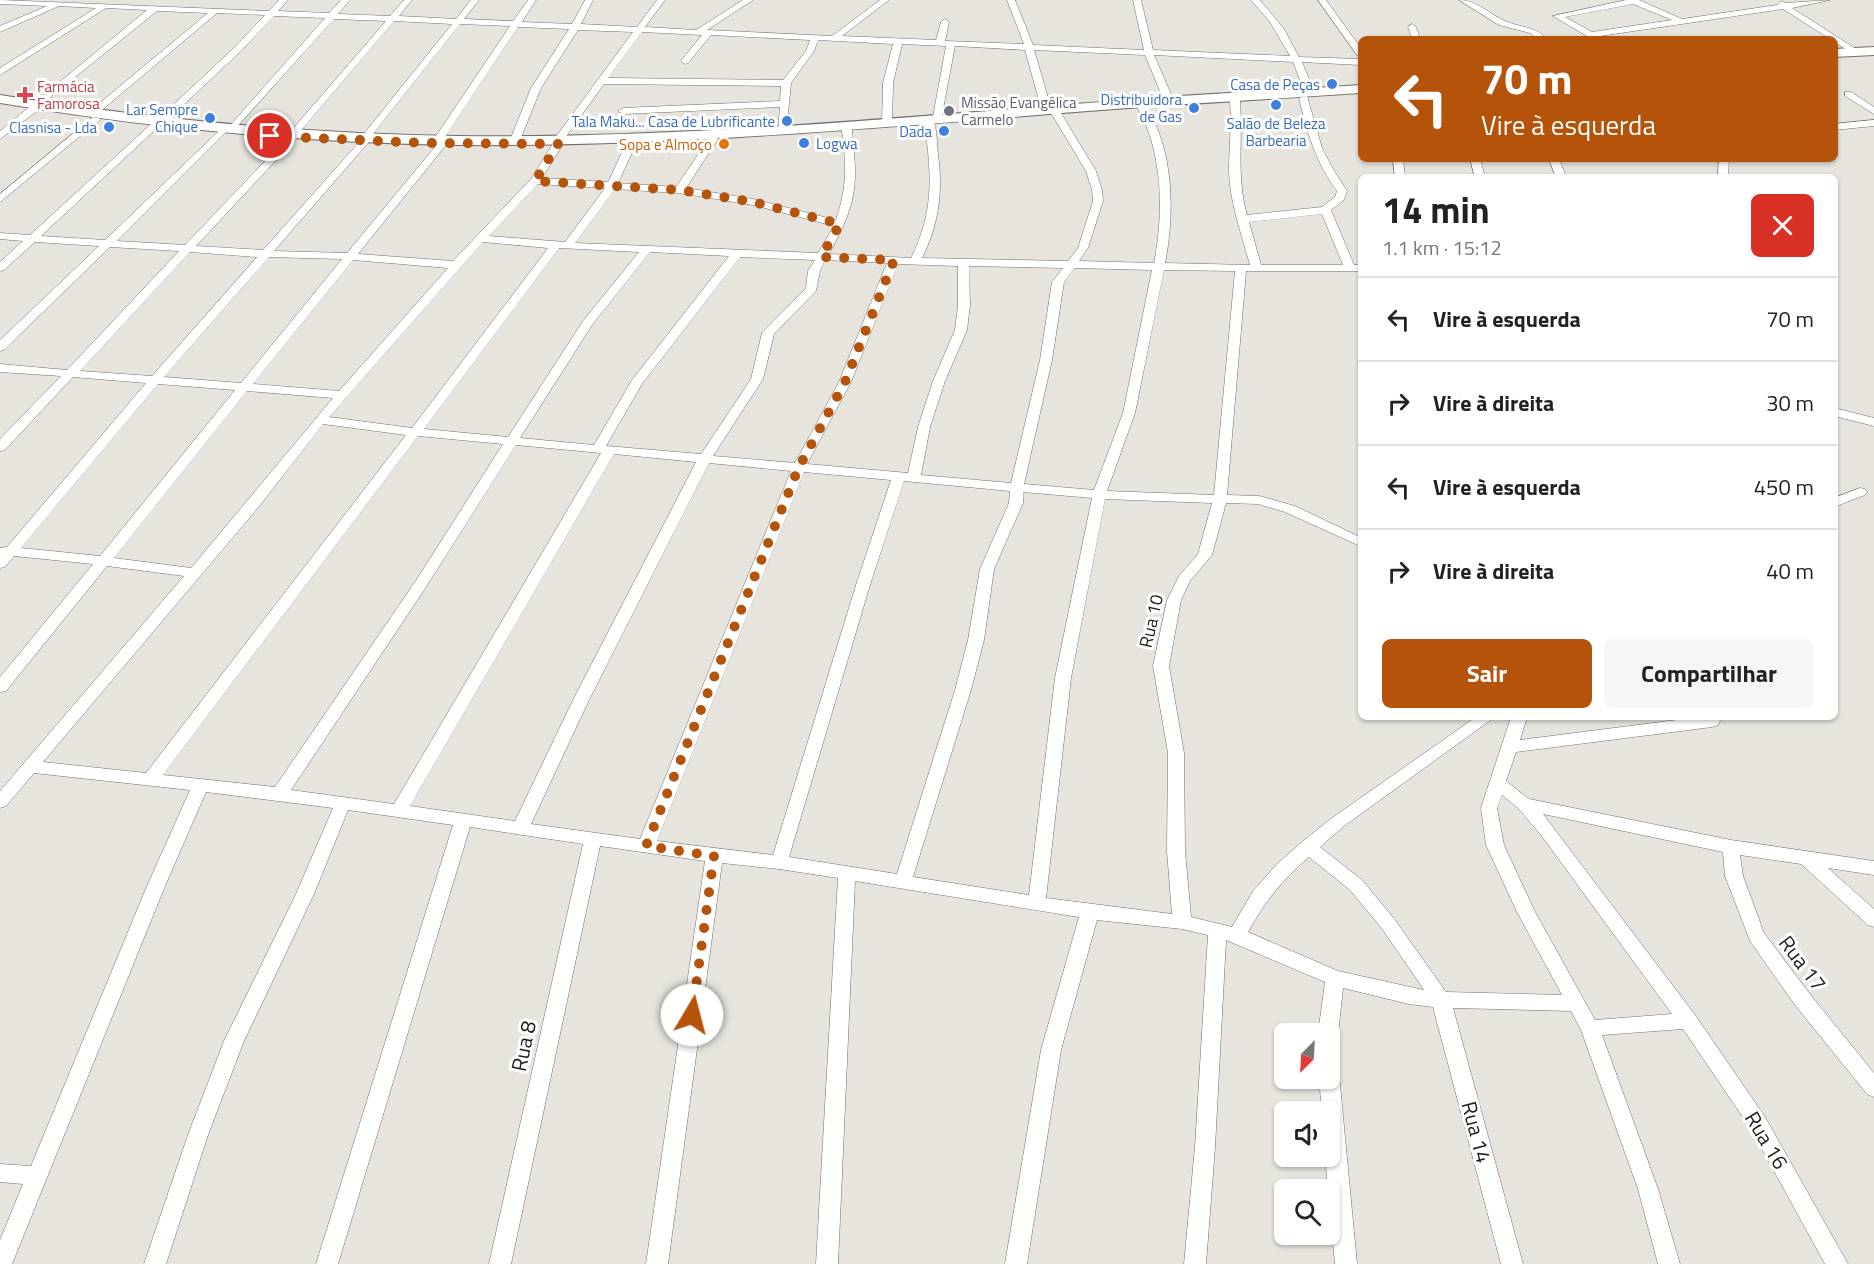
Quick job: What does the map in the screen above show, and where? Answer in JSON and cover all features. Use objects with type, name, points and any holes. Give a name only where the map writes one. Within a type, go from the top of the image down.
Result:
[{"type":"main road","points":[[1838,51],[1874,49]]},
{"type":"main road","points":[[1838,51],[1874,49]]},
{"type":"main road","points":[[1051,112],[1307,96],[1358,89]]},
{"type":"main road","points":[[0,103],[157,124],[293,135],[441,141],[632,142],[847,130],[1169,101],[1358,95]]},
{"type":"main road","points":[[0,99],[35,107]]},
{"type":"main road","points":[[441,141],[558,142],[933,122]]},
{"type":"street","points":[[132,8],[144,0]]},
{"type":"street","points":[[0,199],[210,11],[217,0]]},
{"type":"street","points":[[0,268],[238,49],[284,0]]},
{"type":"street","points":[[0,347],[227,130],[346,0]]},
{"type":"street","points":[[0,447],[293,135],[408,0]]},
{"type":"street","points":[[0,564],[6,551],[365,139],[475,0]]},
{"type":"street","points":[[0,687],[105,561],[441,141],[532,0]]},
{"type":"street","points":[[515,140],[536,88],[575,27],[589,0]]},
{"type":"street","points":[[0,802],[8,782],[31,766],[192,573],[256,501],[320,420],[456,265],[535,181],[558,142],[661,0]]},
{"type":"street","points":[[698,32],[748,0]]},
{"type":"street","points":[[834,38],[885,0]]},
{"type":"street","points":[[903,882],[963,690],[976,640],[987,569],[1016,503],[1017,487],[1046,360],[1058,282],[1083,248],[1096,210],[1097,190],[1091,171],[1051,112],[1011,0]]},
{"type":"street","points":[[1137,0],[1146,31],[1148,52],[1169,101]]},
{"type":"street","points":[[1243,219],[1326,210],[1340,198],[1342,191],[1326,171],[1312,136],[1307,96],[1297,59],[1273,21],[1255,0]]},
{"type":"street","points":[[1322,0],[1358,50]]},
{"type":"street","points":[[1463,0],[1502,24],[1533,31],[1539,36]]},
{"type":"street","points":[[1592,36],[1557,16],[1633,0],[1679,20]]},
{"type":"street","points":[[1774,0],[1832,36]]},
{"type":"street","points":[[1599,36],[1679,20],[1826,0]]},
{"type":"street","points":[[0,1],[46,1],[103,7],[1358,62]]},
{"type":"street","points":[[0,29],[59,4]]},
{"type":"street","points":[[0,72],[103,7]]},
{"type":"street","points":[[0,136],[154,9]]},
{"type":"street","points":[[915,261],[928,238],[936,201],[933,122],[946,44],[945,22]]},
{"type":"street","points":[[1412,27],[1415,36]]},
{"type":"street","points":[[685,61],[708,33]]},
{"type":"street","points":[[783,131],[786,82],[810,51],[815,38]]},
{"type":"street","points":[[1838,40],[1852,49]]},
{"type":"street","points":[[887,124],[885,97],[887,82],[898,42]]},
{"type":"street","points":[[601,81],[786,82]]},
{"type":"street","points":[[1848,94],[1874,111]]},
{"type":"street","points":[[1235,101],[1238,126],[1234,173],[1243,219],[1257,268]]},
{"type":"street","points":[[623,111],[784,104]]},
{"type":"street","points":[[1037,902],[1063,678],[1099,495],[1129,413],[1160,267],[1165,213],[1162,166],[1152,124],[1142,107]]},
{"type":"street","points":[[1838,128],[1874,123]]},
{"type":"street","points":[[520,828],[581,700],[704,460],[757,379],[768,333],[812,289],[812,278],[840,224],[850,193],[851,169],[847,130]]},
{"type":"street","points":[[679,190],[713,139]]},
{"type":"street","points":[[149,781],[287,604],[414,432],[562,245],[612,186],[632,142]]},
{"type":"street","points":[[535,181],[679,190],[753,202],[840,224]]},
{"type":"street","points":[[480,239],[646,250],[915,261],[1160,267],[1355,268],[1326,210]]},
{"type":"street","points":[[0,236],[266,254],[348,256],[456,265]]},
{"type":"street","points":[[279,794],[421,584],[587,324],[646,250]]},
{"type":"street","points":[[398,812],[604,450],[636,383],[737,253]]},
{"type":"street","points":[[646,846],[798,469],[845,382],[894,260]]},
{"type":"street","points":[[779,862],[863,585],[907,477],[936,390],[961,330],[964,305],[963,262]]},
{"type":"street","name":"Rua 10","points":[[1182,922],[1176,851],[1176,753],[1161,666],[1174,600],[1184,579],[1205,555],[1220,499],[1241,268]]},
{"type":"street","points":[[0,368],[342,395]]},
{"type":"street","points":[[1838,413],[1874,422]]},
{"type":"street","points":[[320,420],[414,432],[704,460],[1099,495],[1258,500],[1290,509],[1358,541]]},
{"type":"street","points":[[1838,501],[1860,492]]},
{"type":"street","points":[[6,551],[192,573]]},
{"type":"street","points":[[1238,935],[1259,896],[1283,869],[1338,822],[1482,720]]},
{"type":"street","points":[[1518,720],[1489,808],[1495,845],[1526,912],[1590,1028],[1648,1189],[1669,1264]]},
{"type":"street","points":[[1508,747],[1712,721]]},
{"type":"street","points":[[31,766],[279,794],[714,856],[779,862],[1090,912],[1182,922],[1238,935],[1335,978],[1409,996],[1441,1000],[1576,1003]]},
{"type":"street","points":[[1496,782],[1524,804],[1731,847],[1874,868]]},
{"type":"street","points":[[1,1264],[156,886],[200,786]]},
{"type":"street","points":[[155,1264],[199,1132],[234,1041],[305,894],[343,804]]},
{"type":"street","name":"Rua 16","points":[[1524,804],[1574,863],[1758,1123],[1837,1264]]},
{"type":"street","points":[[327,1264],[463,821]]},
{"type":"street","name":"Rua 8","points":[[500,1264],[593,839]]},
{"type":"street","name":"Rua 14","points":[[1308,847],[1356,885],[1389,925],[1441,1000],[1512,1264]]},
{"type":"street","name":"Rua 17","points":[[1731,847],[1734,876],[1756,936],[1802,999],[1874,1088]]},
{"type":"street","points":[[657,1264],[714,856]]},
{"type":"street","points":[[1807,859],[1874,920]]},
{"type":"street","points":[[826,1264],[847,873]]},
{"type":"street","points":[[1016,1264],[1051,1050],[1090,912]]},
{"type":"street","points":[[1195,1264],[1205,1147],[1216,929]]},
{"type":"street","points":[[1329,1023],[1335,978]]},
{"type":"street","points":[[1590,1028],[1688,1021]]},
{"type":"street","points":[[1330,1089],[1346,1264]]},
{"type":"street","points":[[0,1173],[37,1176]]},
{"type":"place","name":"Casa de Peças","points":[[1332,84]]},
{"type":"place","name":"Farmácia Famorosa","points":[[25,95]]},
{"type":"place","name":"Salão de Beleza Barbearia","points":[[1276,105]]},
{"type":"place","name":"Distribuidora de Gas","points":[[1194,108]]},
{"type":"place","name":"Missão Evangélica Carmelo","points":[[949,111]]},
{"type":"place","name":"Lar Sempre Chique","points":[[210,118]]},
{"type":"place","name":"Tala Maku... Casa de Lubrificante","points":[[787,121]]},
{"type":"place","name":"Clasnisa - Lda","points":[[109,127]]},
{"type":"place","name":"Dada","points":[[944,131]]},
{"type":"place","name":"Logwa","points":[[804,143]]},
{"type":"place","name":"Sopa e Almoço","points":[[724,144]]},
{"type":"route","points":[[270,136],[423,143],[558,144],[535,181],[679,190],[753,202],[840,224],[821,257],[894,260],[845,382],[798,469],[646,846],[714,856],[692,1015]]}]
